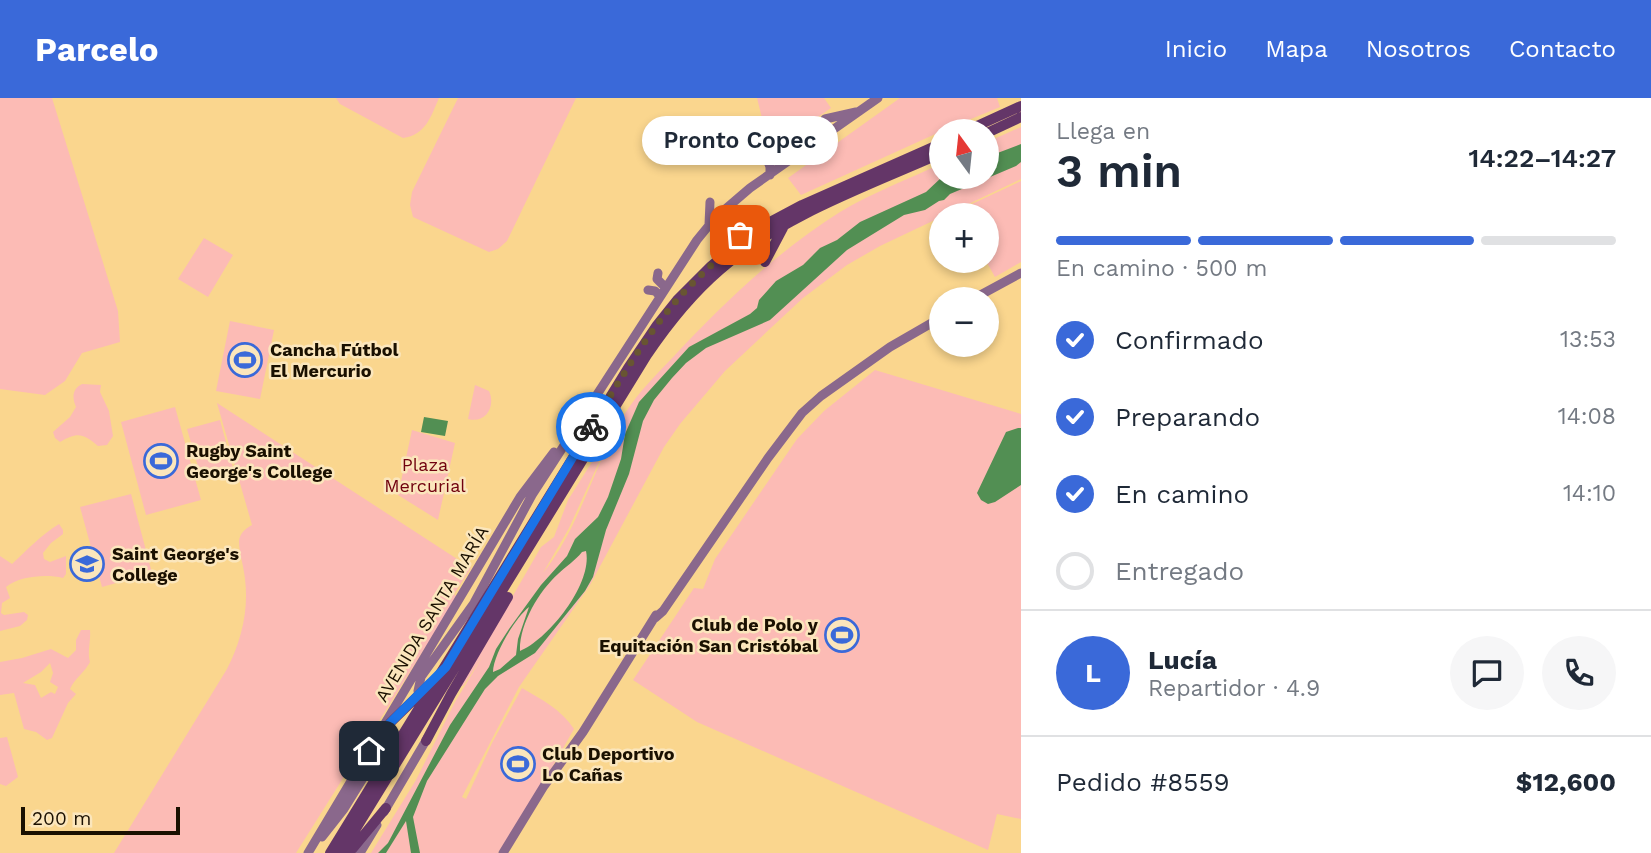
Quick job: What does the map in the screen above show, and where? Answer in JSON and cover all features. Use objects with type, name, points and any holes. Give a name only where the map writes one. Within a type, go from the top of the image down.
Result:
[{"type":"highway","points":[[993,119],[1021,106]]},
{"type":"highway","points":[[999,127],[1021,117]]},
{"type":"highway","points":[[330,853],[649,336],[686,290],[731,248],[784,214],[929,149]]},
{"type":"highway","points":[[341,853],[657,340],[704,284],[750,247],[784,226],[929,159]]},
{"type":"highway","points":[[765,213],[784,214]]},
{"type":"highway","points":[[731,248],[746,226]]},
{"type":"highway","points":[[765,262],[784,226]]},
{"type":"highway","points":[[620,401],[647,371]]},
{"type":"highway","points":[[426,741],[455,686],[497,617],[532,546]]},
{"type":"highway","points":[[369,751],[390,723],[446,667]]},
{"type":"highway","points":[[349,853],[386,808]]},
{"type":"main road","name":"AVENIDA SANTA MARÍA","points":[[418,691],[424,673],[474,604],[532,495],[665,287],[709,225],[732,203],[878,98]]},
{"type":"main road","points":[[825,119],[861,110]]},
{"type":"main road","points":[[767,159],[771,167],[770,175]]},
{"type":"main road","points":[[709,225],[710,202]]},
{"type":"main road","points":[[658,273],[657,279],[665,287]]},
{"type":"main road","points":[[995,287],[1021,273]]},
{"type":"main road","points":[[648,290],[655,290],[660,296]]},
{"type":"main road","points":[[503,853],[668,596],[717,532],[786,433],[808,407],[890,347],[929,324]]},
{"type":"main road","name":"AVENIDA SANTA MARÍA","points":[[309,853],[520,497],[572,433]]},
{"type":"main road","points":[[483,586],[480,565],[495,564]]},
{"type":"main road","points":[[461,597],[465,603],[474,604]]},
{"type":"main road","points":[[360,853],[426,741],[431,723]]},
{"type":"main road","points":[[309,853],[344,809],[386,741],[396,734]]},
{"type":"main road","points":[[411,766],[413,747]]},
{"type":"main road","points":[[509,853],[548,783]]},
{"type":"green space","points":[[0,98],[52,98],[118,311],[120,342],[82,353],[65,381],[45,395],[0,389]]},
{"type":"green space","points":[[336,98],[439,98],[422,129],[403,138],[340,104]]},
{"type":"green space","points":[[458,98],[576,98],[507,241],[498,249],[489,252],[413,217],[410,205],[412,192]]},
{"type":"green space","points":[[757,98],[824,98],[831,108],[770,150]]},
{"type":"green space","points":[[900,98],[997,98],[1000,107],[971,119],[929,119],[929,137],[801,195],[788,178]]},
{"type":"green space","points":[[1021,127],[1021,179],[970,203],[929,203],[929,223],[847,265],[803,298],[725,371],[680,424],[664,447],[590,585],[519,687],[462,797],[466,799],[522,688],[557,711],[574,729],[498,853],[371,853],[416,780],[455,702],[483,656],[461,686],[541,547],[554,537],[568,500],[609,435],[611,436],[569,528],[543,573],[568,535],[615,432],[631,404],[649,382],[694,335],[774,260],[840,212],[929,170],[929,189],[999,189],[999,137]]},
{"type":"green space","points":[[1021,181],[1021,262],[995,277],[993,273],[999,273],[999,203],[974,203]]},
{"type":"green space","points":[[204,238],[233,255],[208,297],[178,279]]},
{"type":"green space","name":"Cancha Fútbol El Mercurio","points":[[230,321],[274,330],[260,399],[216,391]]},
{"type":"green space","name":"Club de Polo y Equitación San Cristóbal","points":[[875,370],[1021,414],[1021,819],[997,814],[988,850],[697,722],[633,680],[694,588],[703,589],[715,559],[797,439],[824,411]]},
{"type":"green space","points":[[82,384],[101,385],[100,392],[109,411],[113,436],[107,445],[98,446],[80,435],[60,442],[55,438],[53,432],[70,417],[76,407],[74,394],[76,388]]},
{"type":"green space","points":[[475,385],[489,391],[491,402],[488,412],[480,419],[474,420],[468,419]]},
{"type":"green space","points":[[217,403],[471,568],[454,594],[457,597],[296,853],[114,853],[227,669],[243,626],[246,591],[239,541],[243,532],[252,525]]},
{"type":"green space","name":"Rugby Saint George's College","points":[[175,407],[201,500],[146,515],[121,422]]},
{"type":"green space","points":[[220,420],[233,468],[201,477],[187,429]]},
{"type":"green space","name":"Plaza Mercurial","points":[[412,430],[455,443],[438,520],[398,495]]},
{"type":"green space","points":[[131,494],[152,573],[102,587],[80,507]]},
{"type":"green space","points":[[59,524],[63,534],[43,553],[44,559],[50,562],[66,556],[66,574],[63,578],[26,578],[6,587],[10,598],[2,603],[1,613],[4,615],[24,612],[28,615],[27,620],[20,626],[0,631],[0,556],[12,564]]},
{"type":"green space","points":[[81,630],[90,630],[90,662],[72,685],[70,689],[76,694],[68,703],[52,738],[47,740],[36,732],[24,729],[14,693],[0,695],[0,662],[51,649],[68,658],[76,650],[76,640]],"holes":[[[50,663],[53,673],[50,682],[58,687],[55,694],[51,692],[41,698],[35,685],[23,683]]]},
{"type":"green space","points":[[7,737],[18,777],[6,786],[0,784],[0,738]]},
{"type":"shaded area","points":[[1021,144],[1021,162],[999,173],[999,152]]},
{"type":"shaded area","points":[[929,189],[962,189],[944,200],[929,203],[929,207],[925,210],[904,215],[847,250],[770,320],[706,348],[672,378],[654,400],[643,421],[629,474],[606,530],[593,577],[585,591],[535,653],[498,676],[485,689],[427,781],[413,817],[420,853],[411,853],[406,821],[386,853],[378,853],[388,843],[450,725],[489,667],[496,649],[509,629],[541,585],[567,556],[575,539],[598,517],[608,497],[621,459],[625,434],[639,402],[689,347],[750,314],[776,281],[803,265],[820,248],[837,240],[860,222]],"holes":[[[586,551],[586,564],[576,594],[566,609],[544,635],[520,651],[523,630],[537,599],[558,574]],[[529,607],[518,639],[516,655],[493,672],[506,637],[517,619]]]},
{"type":"shaded area","points":[[424,417],[448,421],[445,436],[421,432]]},
{"type":"shaded area","points":[[1021,428],[1021,485],[988,504],[981,500],[977,493],[1006,432]]},
{"type":"way so far","points":[[591,427],[638,352],[667,312],[698,277],[731,248],[740,235]]},
{"type":"place","name":"Pronto Copec","points":[[740,235]]},
{"type":"place","name":"Cancha Fútbol El Mercurio","points":[[245,360]]},
{"type":"place","name":"Rugby Saint George's College","points":[[161,461]]},
{"type":"place","name":"Saint George's College","points":[[87,564]]},
{"type":"place","name":"Club de Polo y Equitación San Cristóbal","points":[[842,635]]},
{"type":"place","name":"Club Deportivo Lo Cañas","points":[[518,764]]},
{"type":"route","points":[[369,751],[390,723],[446,667],[591,427]]}]
